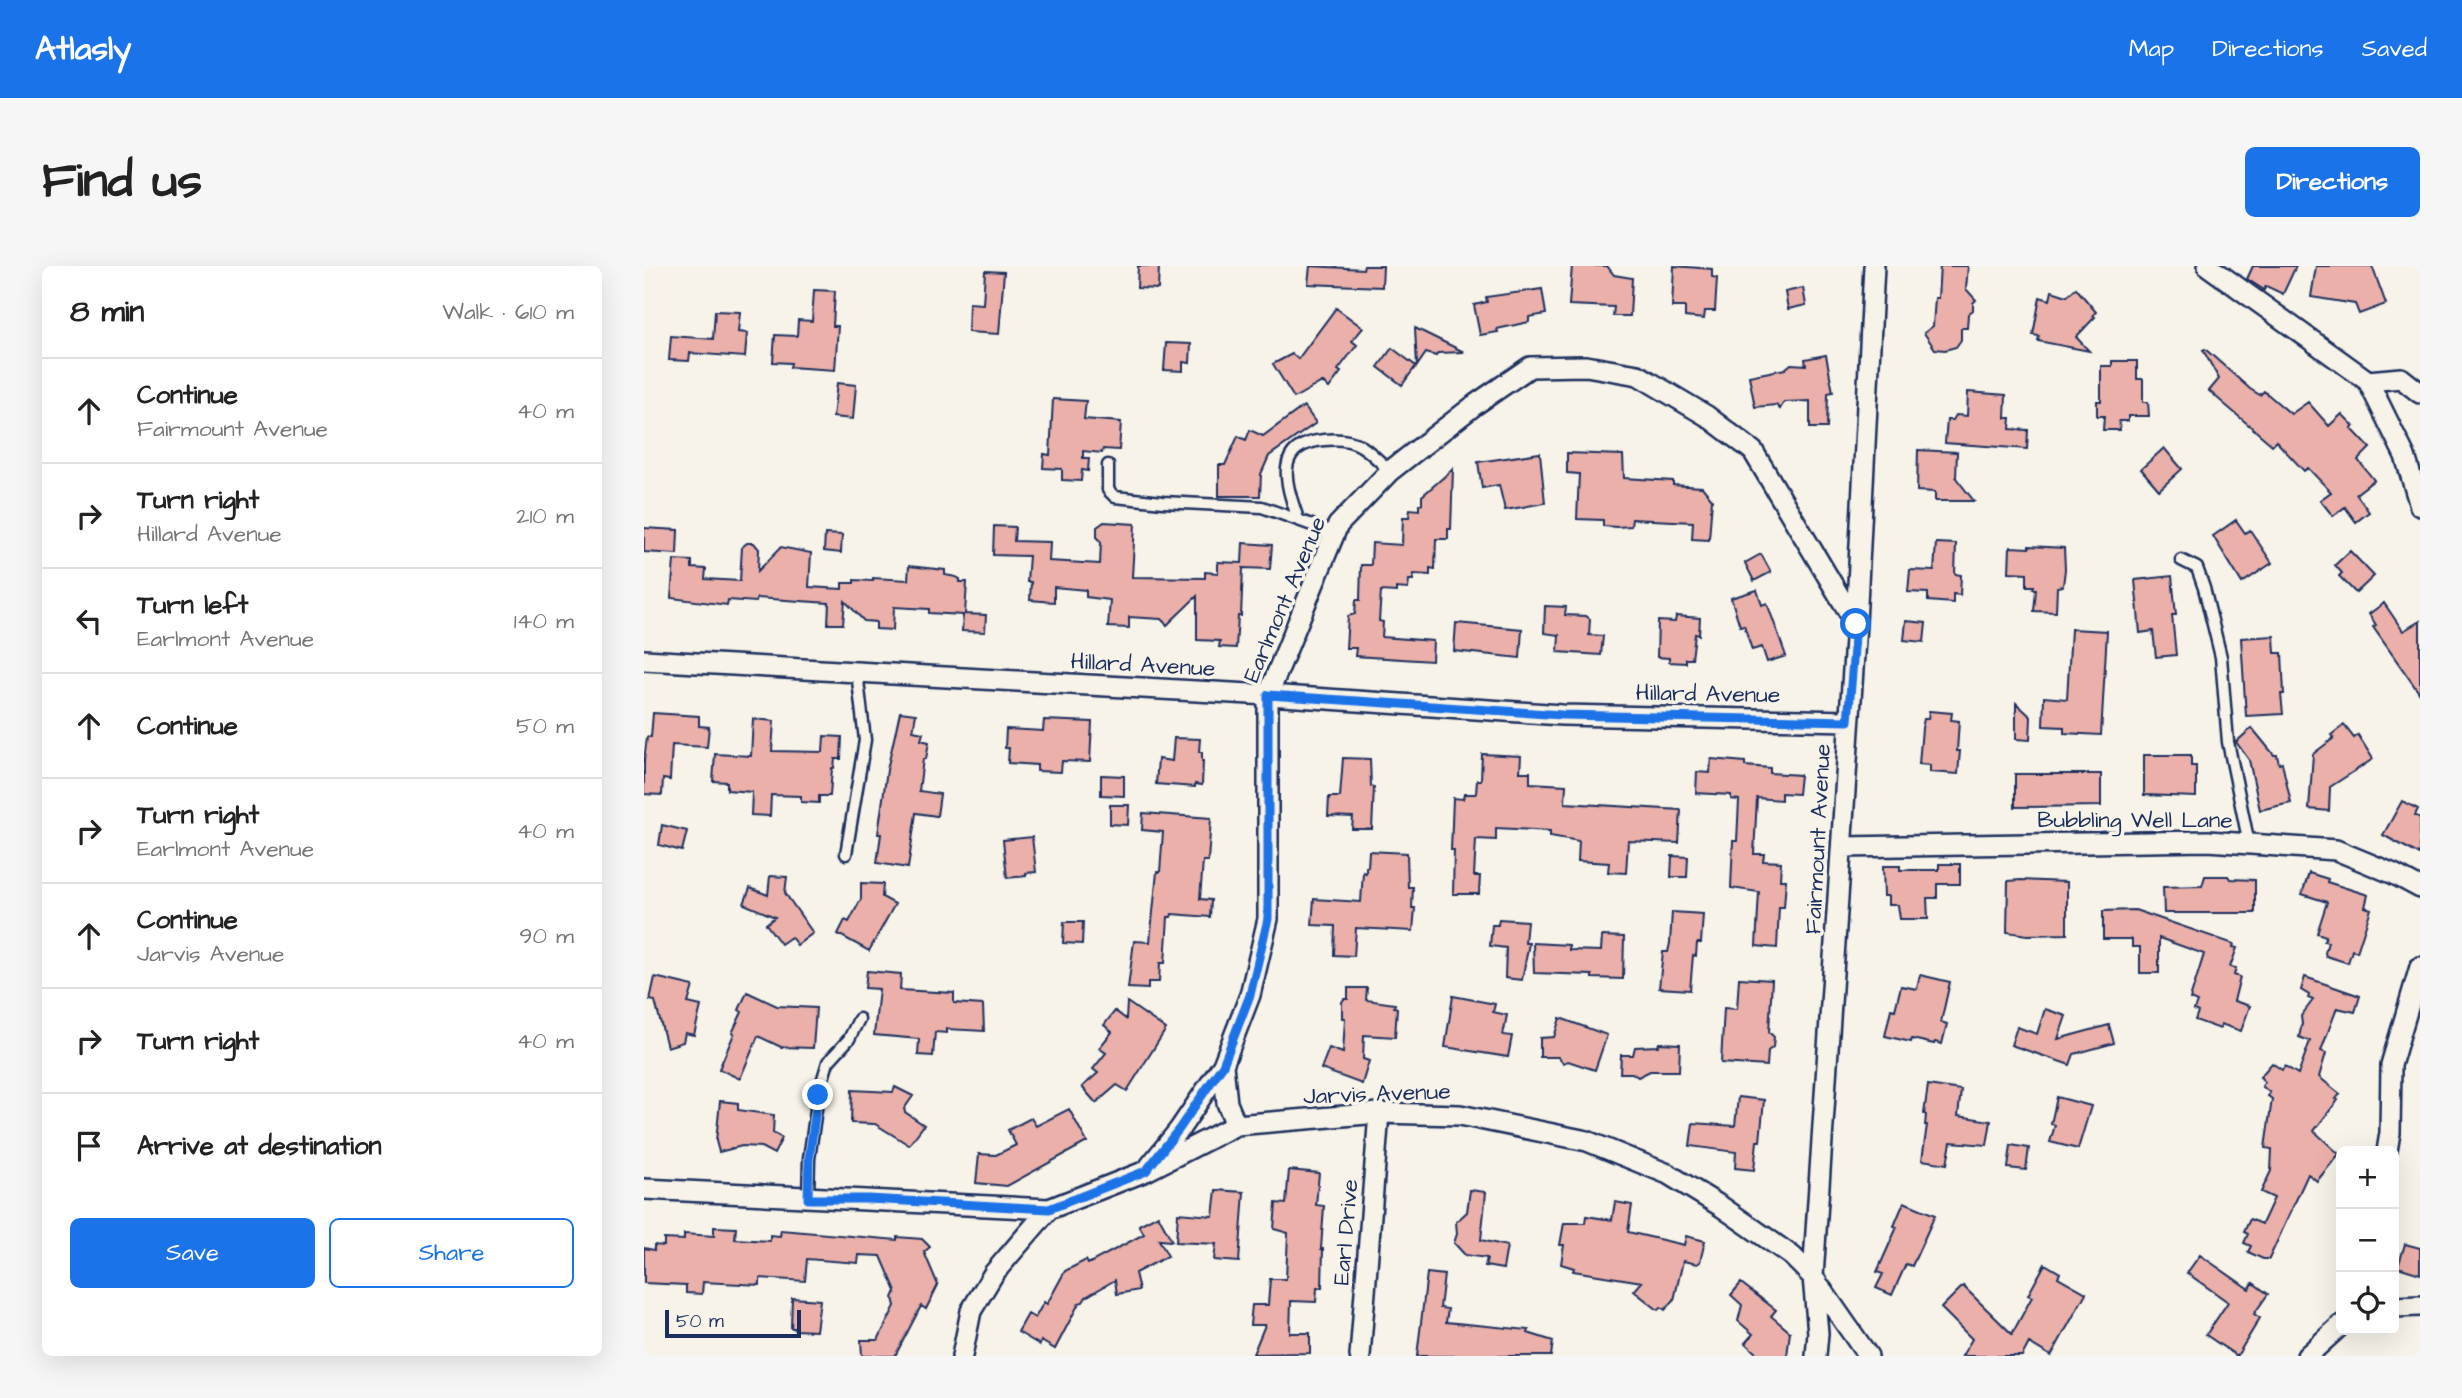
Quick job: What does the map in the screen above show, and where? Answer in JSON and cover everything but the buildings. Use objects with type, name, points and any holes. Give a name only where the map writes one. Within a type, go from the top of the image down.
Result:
[{"type":"street","name":"Fairmount Avenue","points":[[1813,1277],[1856,624],[1874,266]]},
{"type":"street","points":[[2208,266],[2368,381],[2405,456],[2420,506]]},
{"type":"street","name":"Earlmont Avenue","points":[[1236,1125],[1227,1103],[1223,1065],[1250,995],[1268,919],[1268,695],[1338,525],[1390,471],[1476,404],[1530,367],[1586,366],[1638,375],[1707,416],[1753,451],[1856,624]]},
{"type":"street","points":[[2368,381],[2401,378],[2420,393]]},
{"type":"street","name":"Hillard Avenue","points":[[644,660],[1268,695],[1562,715],[1848,721]]},
{"type":"street","name":"Bubbling Well Lane","points":[[1842,847],[2208,841],[2336,850],[2420,888]]},
{"type":"street","points":[[2388,1146],[2391,1065],[2420,967]]},
{"type":"street","points":[[1146,1171],[1223,1065]]},
{"type":"street","name":"Jarvis Avenue","points":[[1236,1125],[1379,1113],[1460,1115],[1587,1141],[1668,1174],[1722,1207],[1791,1256],[1813,1277]]},
{"type":"street","name":"Earl Drive","points":[[1360,1356],[1379,1113]]},
{"type":"street","points":[[644,1189],[1049,1209],[1146,1171],[1236,1125]]},
{"type":"street","points":[[962,1356],[971,1311],[994,1273],[1049,1209]]},
{"type":"street","points":[[1813,1277],[1818,1333],[1816,1356]]},
{"type":"street","points":[[1813,1277],[1868,1356]]},
{"type":"street","points":[[2399,1307],[2420,1306]]},
{"type":"street","points":[[2307,1356],[2336,1330]]},
{"type":"lane","points":[[1298,519],[1289,492],[1286,471],[1291,452],[1305,442],[1347,440],[1362,446],[1390,471]]},
{"type":"lane","points":[[1108,465],[1108,490],[1115,497],[1262,507],[1334,533]]},
{"type":"lane","points":[[2181,560],[2197,568],[2221,657],[2228,742],[2249,844]]},
{"type":"lane","points":[[846,854],[864,740],[856,672]]},
{"type":"lane","points":[[808,1199],[809,1159],[818,1095],[828,1062],[849,1039],[859,1019]]},
{"type":"route","points":[[818,1095],[809,1159],[808,1199],[869,1199],[1049,1209],[1146,1171],[1223,1065],[1250,995],[1268,919],[1268,695],[1562,715],[1848,721],[1856,624]]}]
